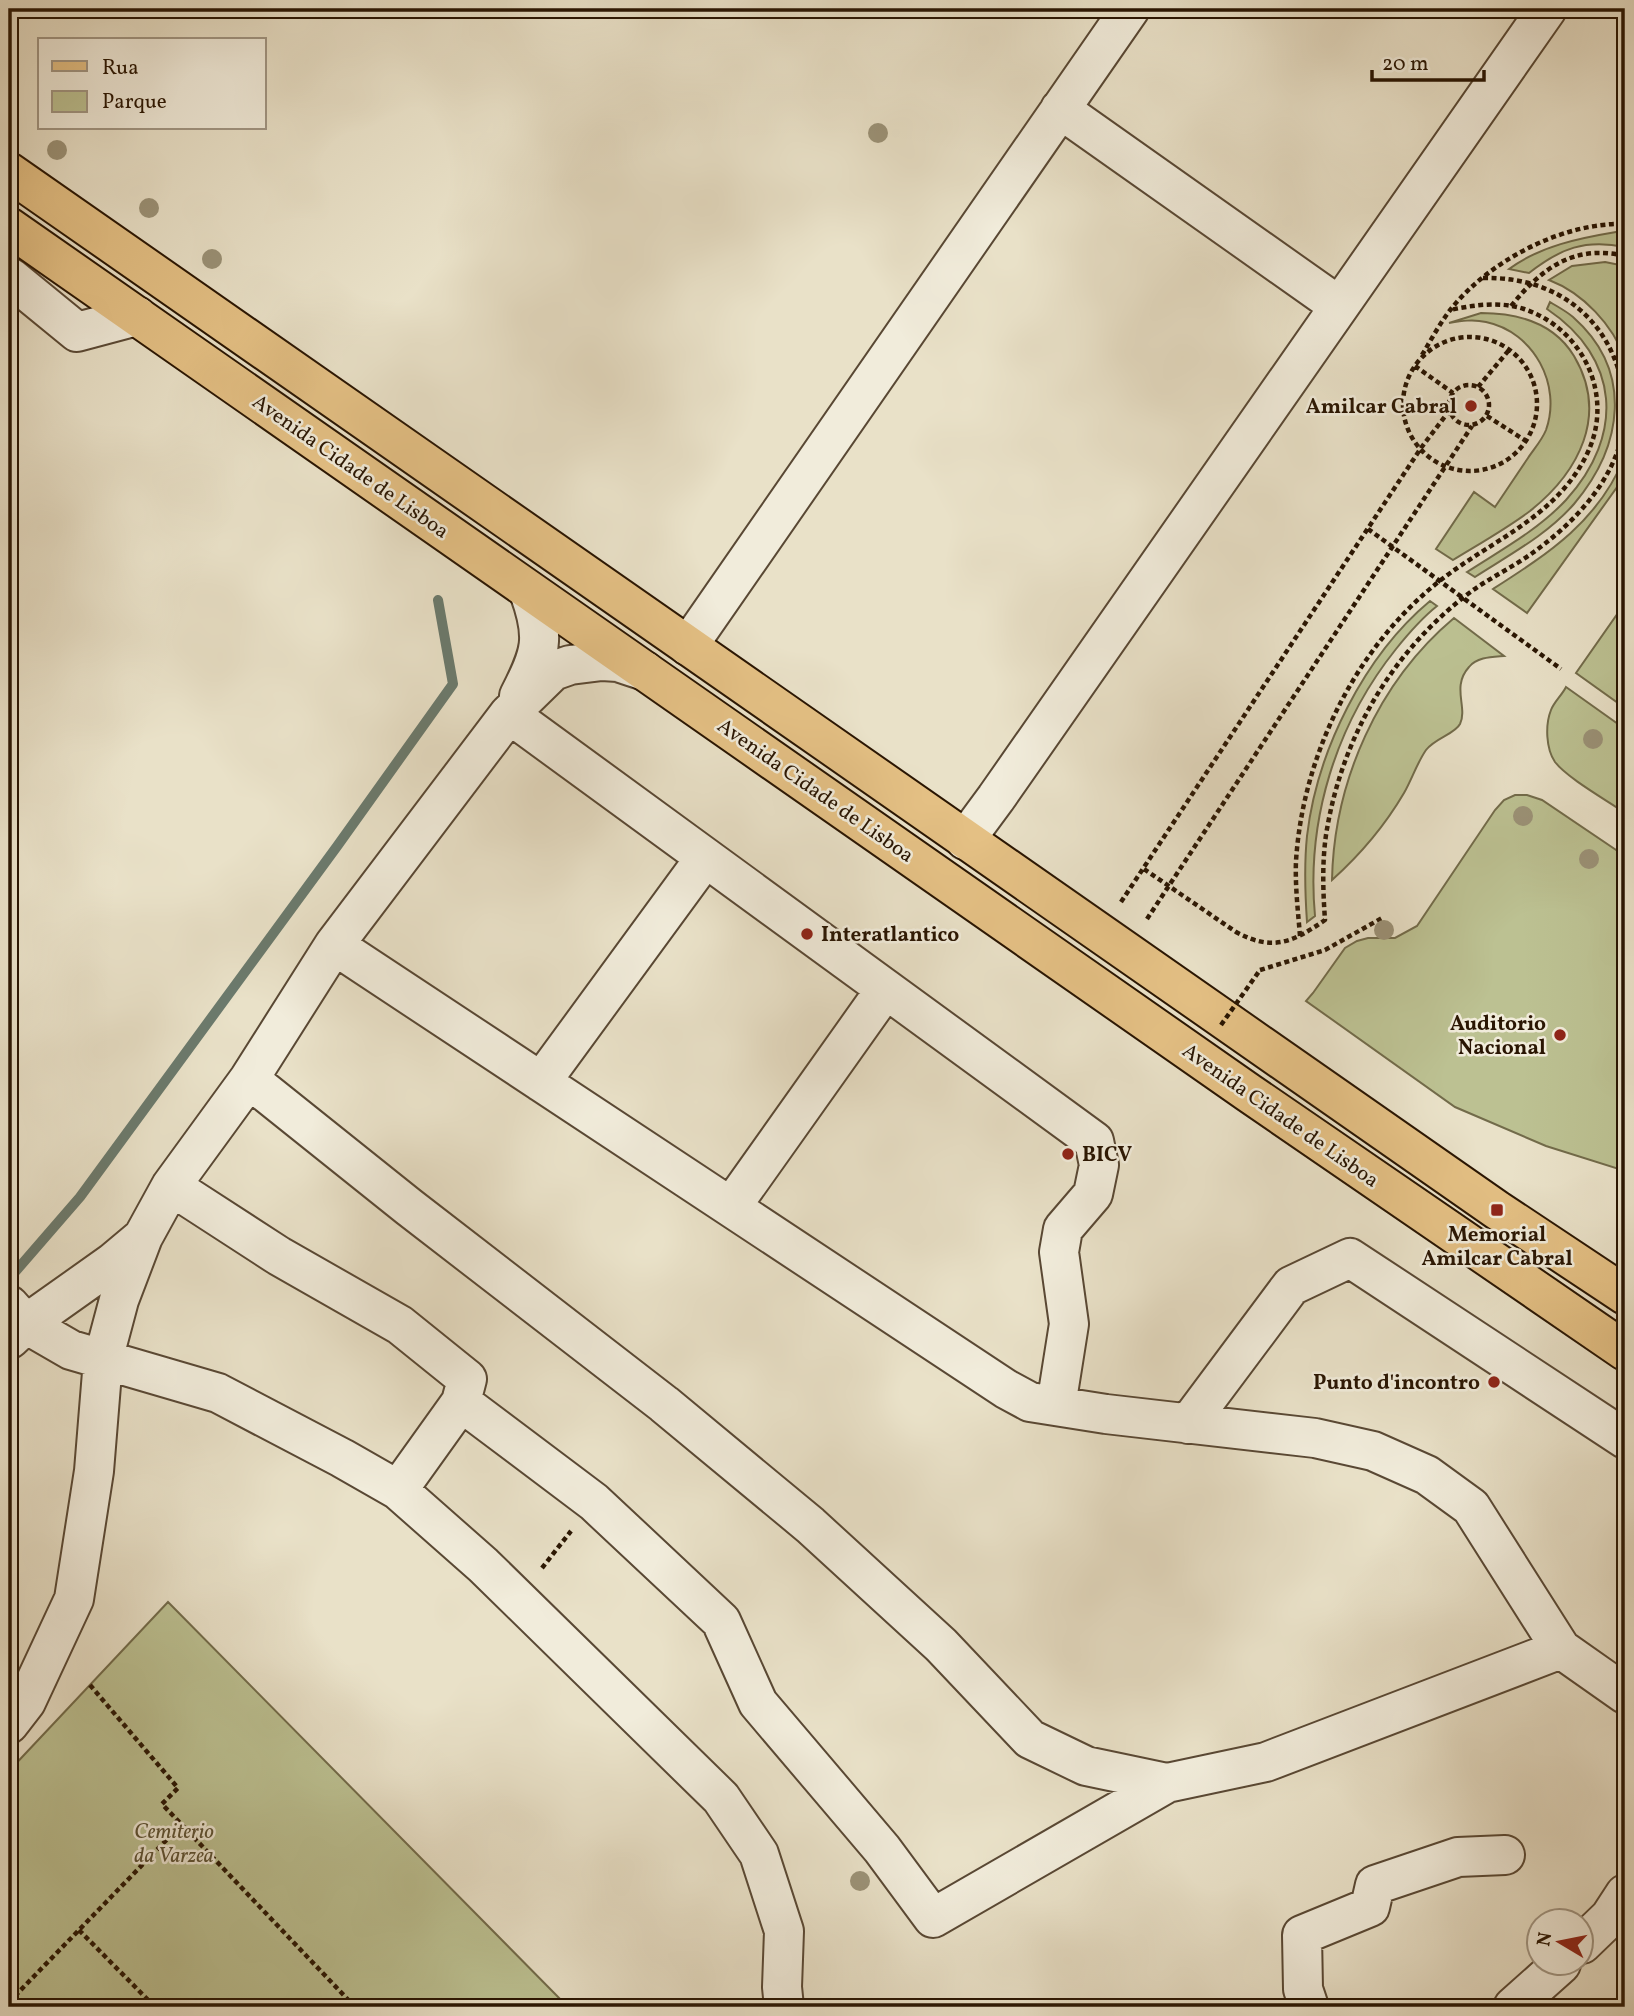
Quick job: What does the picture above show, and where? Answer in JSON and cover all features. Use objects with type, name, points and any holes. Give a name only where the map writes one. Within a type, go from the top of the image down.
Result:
[{"type":"main road","points":[[9,172],[1507,1217],[1625,1295]]},
{"type":"main road","name":"Avenida Cidade de Lisboa","points":[[9,227],[1237,1085],[1625,1351]]},
{"type":"street","points":[[688,646],[1130,9]]},
{"type":"street","points":[[965,840],[1547,9]]},
{"type":"street","points":[[1060,110],[1339,306]]},
{"type":"street","points":[[47,252],[10,278],[77,332],[137,316]]},
{"type":"street","points":[[509,714],[534,665],[538,651],[538,615],[529,592]]},
{"type":"street","points":[[9,1724],[26,1702],[74,1599],[94,1471],[103,1360],[119,1300],[143,1237],[171,1186],[249,1079],[334,945],[509,714],[552,671],[570,665],[618,662],[645,671]]},
{"type":"street","points":[[509,714],[1094,1141],[1100,1165],[1093,1194],[1063,1229],[1059,1252],[1069,1324],[1056,1406]]},
{"type":"street","points":[[541,1082],[705,858]]},
{"type":"street","points":[[334,945],[1006,1389],[1030,1402],[1315,1438],[1373,1451],[1427,1475],[1471,1507],[1561,1649],[1625,1694]]},
{"type":"street","points":[[731,1207],[886,990]]},
{"type":"street","points":[[249,1079],[409,1207],[664,1404],[800,1517],[941,1645],[1030,1739],[1086,1766],[1167,1783]]},
{"type":"street","points":[[171,1186],[279,1256],[400,1325],[467,1379],[461,1402],[398,1490]]},
{"type":"street","points":[[14,1323],[112,1263],[143,1237]]},
{"type":"street","points":[[1188,1424],[1291,1286],[1350,1258],[1625,1439]]},
{"type":"street","points":[[14,1323],[71,1350],[218,1393],[398,1490],[483,1565],[721,1798],[759,1854],[784,1931],[784,2007]]},
{"type":"street","points":[[461,1402],[594,1502],[721,1621],[758,1703],[882,1849],[933,1918],[1167,1783],[1266,1762],[1561,1649]]},
{"type":"street","points":[[1309,2007],[1303,1989],[1302,1935],[1370,1907],[1376,1885],[1458,1857],[1505,1855]]},
{"type":"street","points":[[1596,1930],[1610,1917],[1625,1894]]},
{"type":"street","points":[[1513,2007],[1545,1978]]},
{"type":"path","points":[[1415,366],[1436,346],[1463,337],[1482,337],[1500,343],[1516,354],[1528,369],[1535,386],[1537,405],[1534,424],[1526,441],[1513,456],[1496,466],[1459,470],[1425,453],[1413,438],[1405,421],[1407,383],[1415,366],[1450,310],[1482,278],[1513,256],[1547,240],[1583,229],[1625,224]]},
{"type":"path","points":[[1510,306],[1530,282],[1569,257],[1605,252],[1625,256]]},
{"type":"path","points":[[1482,278],[1503,277],[1530,282],[1556,293],[1578,308],[1598,329],[1613,354],[1623,382],[1625,402]]},
{"type":"path","points":[[1300,936],[1296,884],[1299,832],[1308,789],[1321,747],[1335,715],[1370,654],[1392,627],[1440,581],[1516,532],[1561,494],[1579,469],[1594,437],[1599,411],[1597,388],[1589,366],[1577,346],[1561,329],[1543,317],[1510,306],[1480,305],[1450,310]]},
{"type":"path","points":[[1478,387],[1509,349]]},
{"type":"path","points":[[1415,366],[1453,393]]},
{"type":"path","points":[[1467,385],[1478,387],[1489,400],[1487,416],[1478,424],[1466,426],[1455,420],[1449,401],[1453,393],[1467,385]]},
{"type":"path","points":[[1113,942],[1144,869],[1421,448],[1450,411]]},
{"type":"path","points":[[1487,416],[1526,441]]},
{"type":"path","points":[[1144,869],[1251,940],[1279,942],[1300,936],[1325,920],[1323,864],[1334,796],[1359,726],[1374,697],[1412,645],[1438,618],[1463,598],[1530,555],[1555,536],[1580,511],[1602,484],[1620,444],[1625,418]]},
{"type":"path","points":[[1113,942],[1168,886],[1472,426]]},
{"type":"path","points":[[1368,529],[1561,669]]},
{"type":"path","points":[[1221,1025],[1260,970],[1325,950],[1382,918]]},
{"type":"path","points":[[517,1599],[594,1502]]},
{"type":"path","points":[[90,1685],[178,1788],[162,1804],[355,2007]]},
{"type":"path","points":[[10,2004],[181,1825]]},
{"type":"path","points":[[79,1930],[155,2007]]},
{"type":"green space","points":[[1625,232],[1625,247],[1585,245],[1552,257],[1529,273],[1509,269],[1547,249],[1574,240]]},
{"type":"green space","points":[[1605,262],[1625,266],[1625,359],[1605,322],[1574,293],[1549,280],[1572,266]]},
{"type":"green space","points":[[1550,302],[1573,317],[1593,338],[1606,361],[1613,385],[1615,409],[1611,434],[1591,482],[1574,504],[1540,535],[1475,577],[1467,572],[1531,530],[1566,500],[1585,475],[1598,450],[1605,424],[1606,399],[1601,374],[1589,350],[1571,329],[1547,309]]},
{"type":"green space","points":[[1481,313],[1508,315],[1534,322],[1556,335],[1566,345],[1584,378],[1589,400],[1588,421],[1584,441],[1575,460],[1547,496],[1521,518],[1453,560],[1436,549],[1474,492],[1495,507],[1542,437],[1550,413],[1547,379],[1540,363],[1518,337],[1486,322],[1472,320],[1449,323]]},
{"type":"green space","points":[[1625,456],[1625,476],[1527,613],[1493,589],[1553,548],[1587,517],[1614,479]]},
{"type":"green space","points":[[1430,601],[1437,606],[1405,638],[1375,678],[1342,741],[1321,809],[1315,844],[1315,916],[1307,922],[1307,836],[1312,804],[1333,739],[1365,677],[1384,649],[1406,623]]},
{"type":"green space","points":[[1625,603],[1625,708],[1576,673]]},
{"type":"green space","points":[[1454,618],[1504,656],[1480,659],[1469,667],[1461,682],[1460,724],[1426,750],[1404,793],[1380,829],[1332,880],[1341,806],[1351,770],[1365,736],[1403,672]]},
{"type":"green space","points":[[1566,687],[1625,729],[1625,813],[1569,775],[1552,757],[1547,737],[1549,716]]},
{"type":"green space","points":[[1515,795],[1527,795],[1542,800],[1625,856],[1625,1171],[1546,1146],[1455,1107],[1306,1001],[1345,948],[1368,938],[1395,938],[1417,926],[1495,810],[1504,800]]},
{"type":"green space","name":"Cemiterio da Varzea","points":[[168,1602],[568,2007],[9,2007],[9,1771]]},
{"type":"waterway","points":[[15,1272],[80,1197],[453,684],[438,600]]},
{"type":"place","name":"Amilcar Cabral","points":[[1471,406]]},
{"type":"place","name":"Interatlantico","points":[[807,934]]},
{"type":"place","name":"Auditorio Nacional","points":[[1560,1035]]},
{"type":"place","name":"BICV","points":[[1068,1154]]},
{"type":"place","name":"Memorial Amilcar Cabral","points":[[1497,1210]]},
{"type":"place","name":"Punto d'incontro","points":[[1494,1382]]}]
